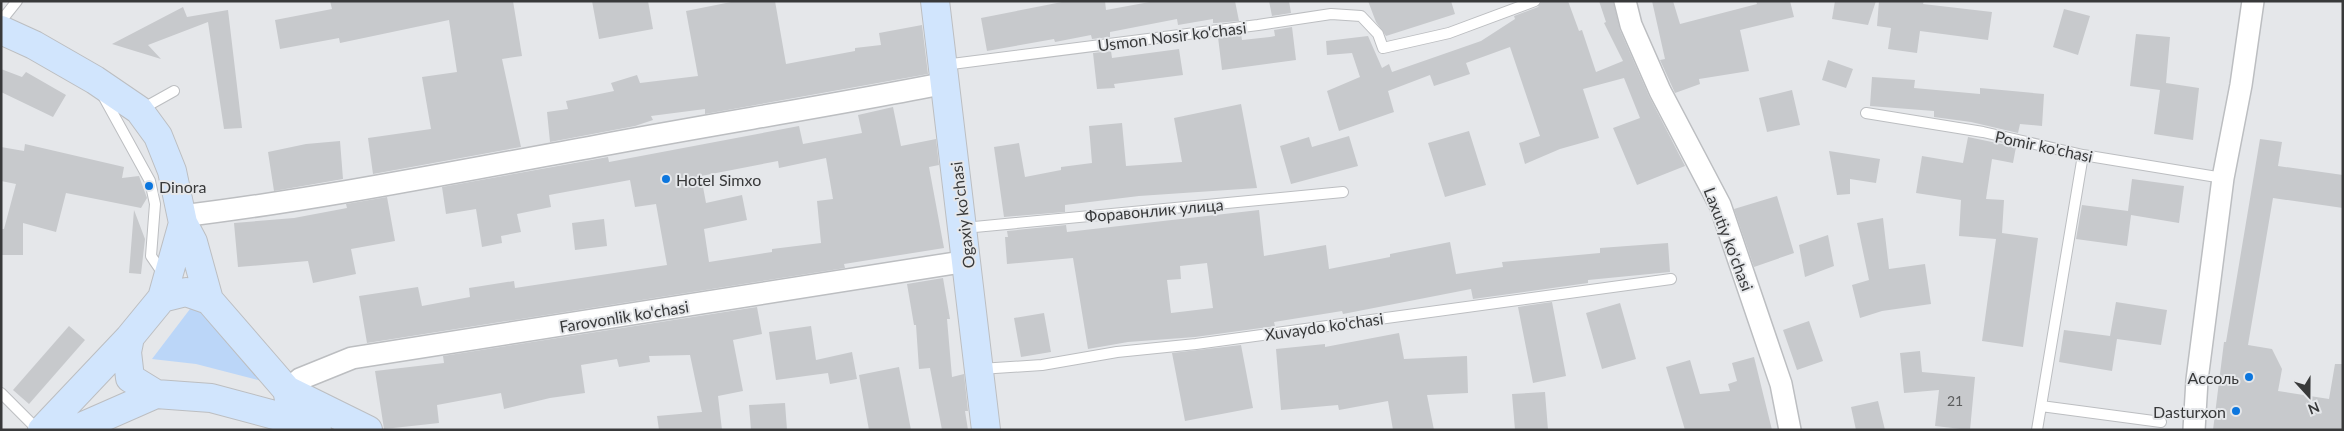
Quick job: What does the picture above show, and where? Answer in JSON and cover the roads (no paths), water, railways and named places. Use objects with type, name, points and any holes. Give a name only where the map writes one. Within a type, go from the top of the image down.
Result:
[{"type":"main road","name":"Ogaxiy ko'chasi","points":[[935,1],[968,261],[986,430]]},
{"type":"main road","points":[[1,30],[34,45],[95,80],[140,110],[158,136],[172,171],[183,219],[193,242],[209,300],[285,404],[317,430]]},
{"type":"main road","points":[[40,430],[130,337],[164,288],[183,219]]},
{"type":"main road","points":[[164,288],[186,292],[209,300]]},
{"type":"main road","points":[[130,337],[127,352],[130,378],[156,394],[285,404],[368,430]]},
{"type":"main road","points":[[74,430],[156,394]]},
{"type":"street","name":"Laxutiy ko'chasi","points":[[1625,1],[1631,25],[1660,91],[1720,205],[1781,384],[1790,430]]},
{"type":"street","points":[[2194,430],[2197,380],[2223,178],[2242,85],[2253,1]]},
{"type":"street","points":[[183,219],[830,106],[945,74]]},
{"type":"street","name":"Farovonlik ko'chasi","points":[[285,404],[300,379],[352,358],[968,261]]},
{"type":"lane","points":[[1,21],[17,1]]},
{"type":"lane","name":"Usmon Nosir ko'chasi","points":[[945,74],[1331,14],[1360,16],[1378,34],[1383,48],[1449,33],[1535,1]]},
{"type":"lane","points":[[95,80],[107,106],[122,129],[150,181],[155,204],[151,256],[164,288]]},
{"type":"lane","points":[[140,110],[174,92]]},
{"type":"lane","name":"Pomir ko'chasi","points":[[1866,113],[1983,132],[2082,155],[2223,178]]},
{"type":"lane","points":[[2037,430],[2082,155]]},
{"type":"lane","name":"Форавонлик улица","points":[[964,228],[1344,192]]},
{"type":"lane","name":"Xuvaydo ko'chasi","points":[[978,369],[1042,365],[1118,352],[1196,344],[1671,279]]},
{"type":"lane","points":[[1,393],[40,430]]},
{"type":"lane","points":[[2041,406],[2162,422]]},
{"type":"place","name":"Hotel Simxo","points":[[666,179]]},
{"type":"place","name":"Dinora","points":[[149,186]]},
{"type":"place","name":"Ассоль","points":[[2249,377]]},
{"type":"place","name":"Dasturxon","points":[[2236,411]]}]
